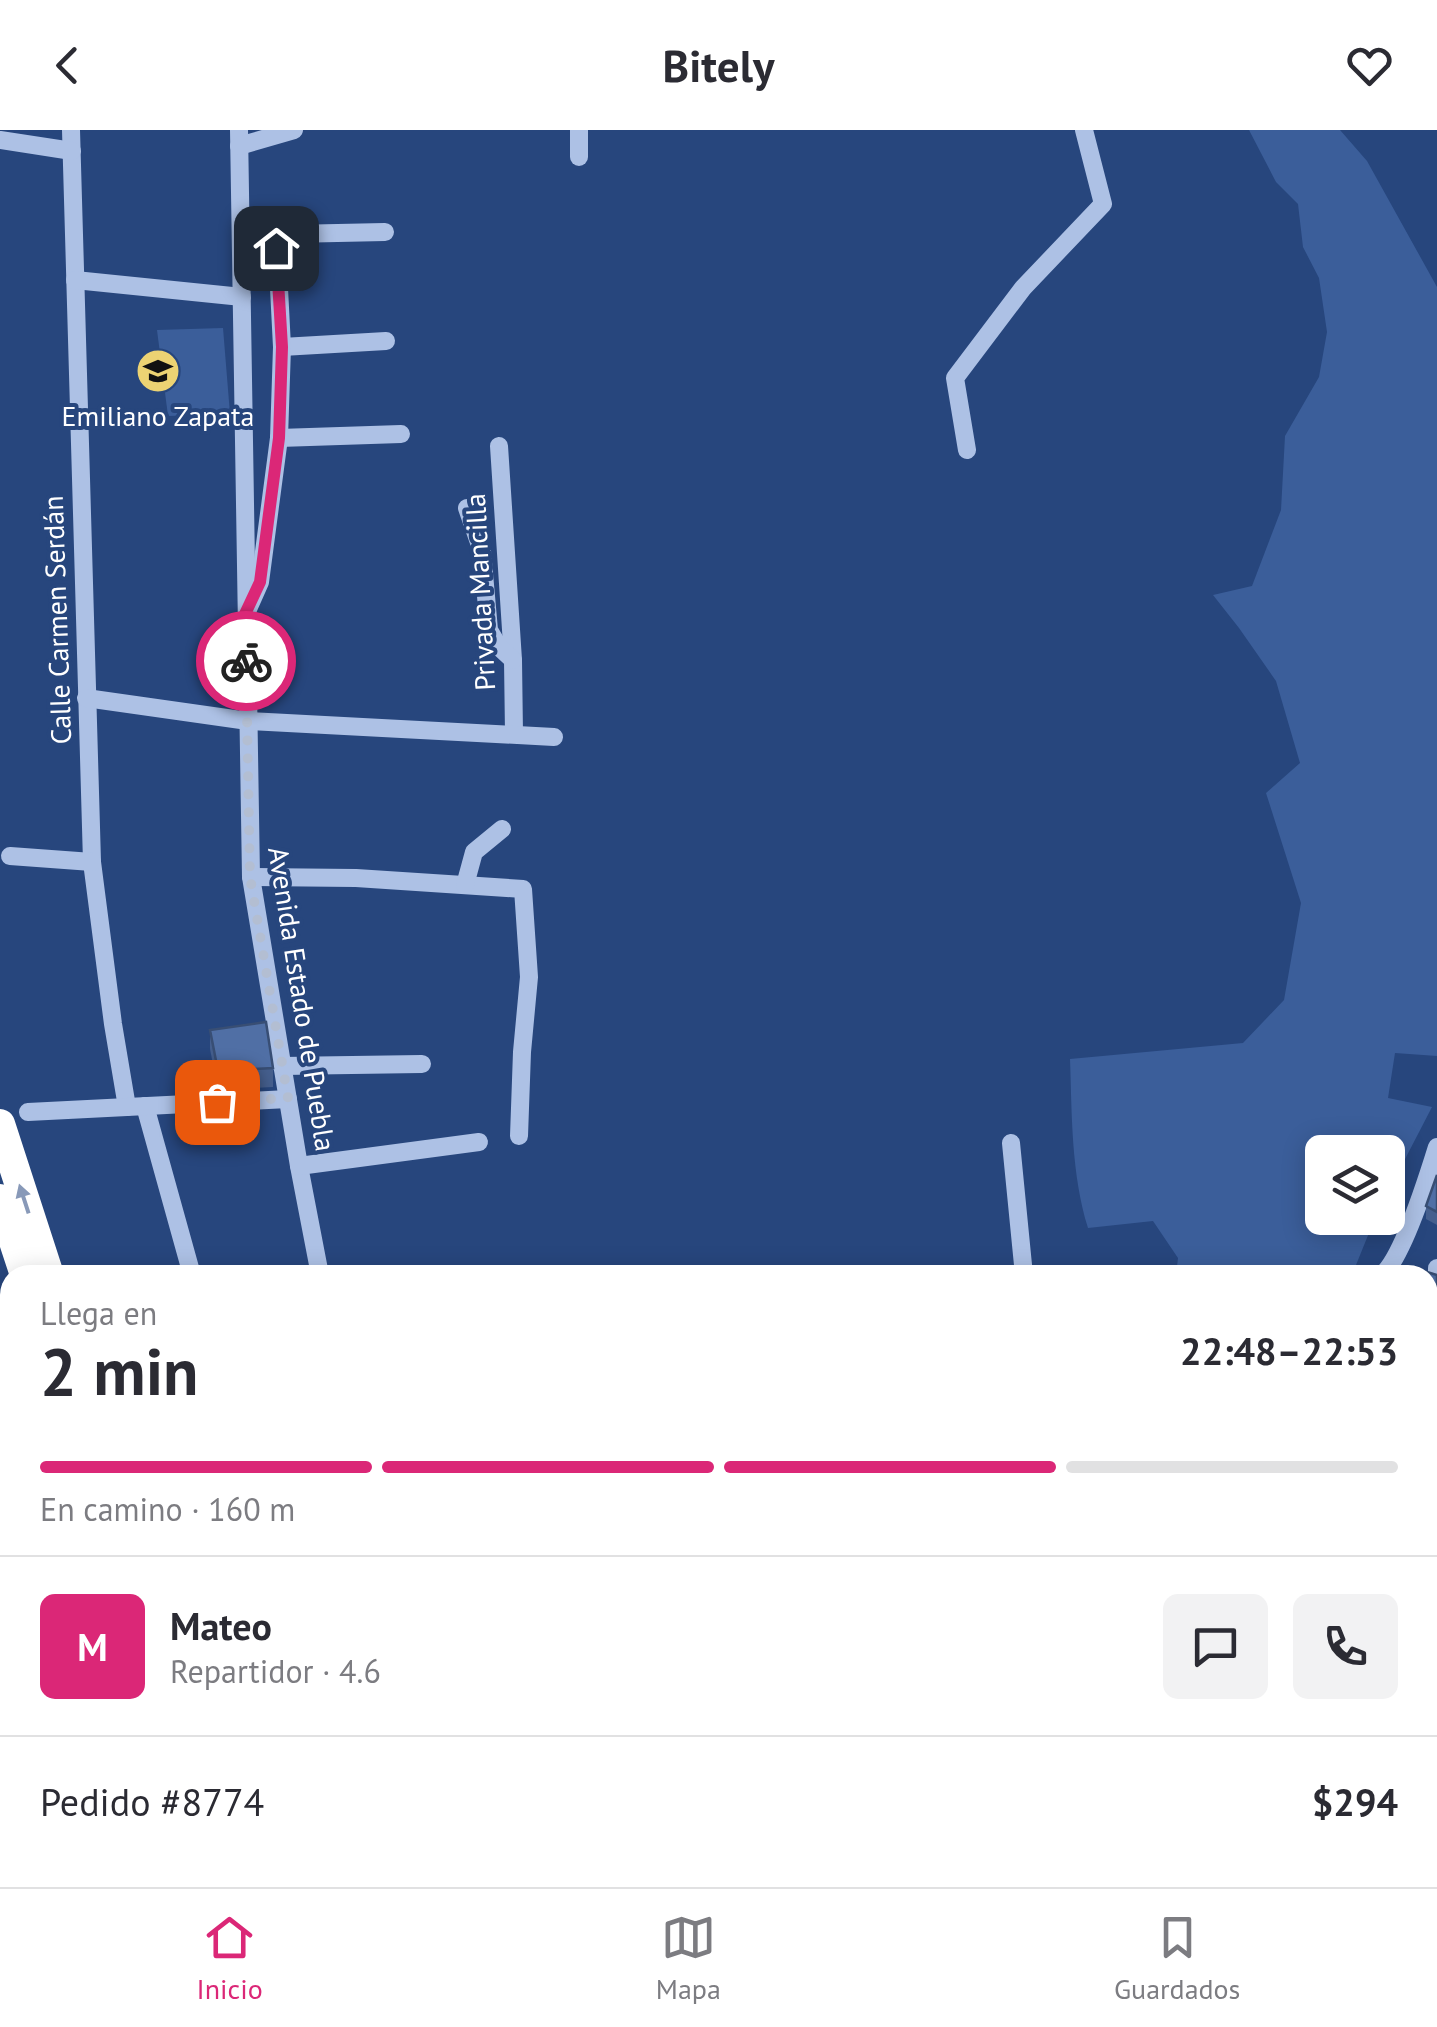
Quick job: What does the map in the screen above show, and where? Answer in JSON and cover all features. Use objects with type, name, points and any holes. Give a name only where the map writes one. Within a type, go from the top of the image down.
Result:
[{"type":"highway","points":[[14,1118],[47,1265]]},
{"type":"highway","points":[[0,1199],[22,1265]]},
{"type":"street","name":"Calle Carmen Serdán","points":[[72,130],[92,862],[113,1024],[189,1265]]},
{"type":"street","points":[[239,138],[294,130]]},
{"type":"street","points":[[578,157],[579,130]]},
{"type":"street","points":[[967,450],[955,378],[1024,288],[1103,204],[1084,130]]},
{"type":"street","name":"Avenida Estado de Puebla","points":[[239,138],[250,877],[318,1265]]},
{"type":"street","points":[[0,140],[72,150]]},
{"type":"street","points":[[245,614],[260,582],[279,438],[282,347],[276,248],[281,238],[290,234],[385,232]]},
{"type":"street","points":[[76,280],[242,297]]},
{"type":"street","points":[[282,347],[386,341]]},
{"type":"street","points":[[279,438],[401,434]]},
{"type":"street","name":"Privada Mancilla","points":[[499,446],[514,734]]},
{"type":"street","points":[[468,508],[482,551],[489,630],[513,660]]},
{"type":"street","points":[[86,698],[248,720],[554,737]]},
{"type":"street","points":[[465,885],[474,852],[502,829]]},
{"type":"street","points":[[10,856],[92,862]]},
{"type":"street","points":[[250,877],[356,878],[523,889],[530,977],[519,1136]]},
{"type":"street","points":[[282,1066],[422,1064]]},
{"type":"street","points":[[14,1118],[136,1106],[288,1098]]},
{"type":"street","points":[[299,1166],[479,1142]]},
{"type":"street","points":[[1012,1143],[1023,1265]]},
{"type":"street","points":[[1390,1265],[1421,1196],[1437,1146]]},
{"type":"shaded area","points":[[1249,130],[1340,130],[1367,161],[1437,287],[1437,1056],[1395,1053],[1388,1098],[1432,1107],[1405,1159],[1405,1135],[1305,1135],[1305,1235],[1368,1235],[1356,1265],[1177,1265],[1178,1258],[1153,1221],[1088,1228],[1075,1165],[1070,1059],[1243,1043],[1284,1000],[1301,903],[1266,793],[1300,763],[1276,681],[1213,595],[1252,586],[1281,510],[1285,436],[1319,377],[1327,332],[1319,278],[1303,247],[1298,204],[1276,182]]},
{"type":"shaded area","points":[[223,328],[230,414],[168,416],[157,330]]},
{"type":"building","points":[[266,1022],[273,1068],[218,1071],[210,1030]]},
{"type":"building","points":[[1437,1175],[1437,1212],[1426,1206]]},
{"type":"way so far","points":[[217,1102],[288,1098],[250,877],[246,661]]},
{"type":"place","name":"Emiliano Zapata","points":[[158,371]]},
{"type":"route","points":[[246,661],[245,614],[260,582],[279,438],[282,347],[276,248]]}]
